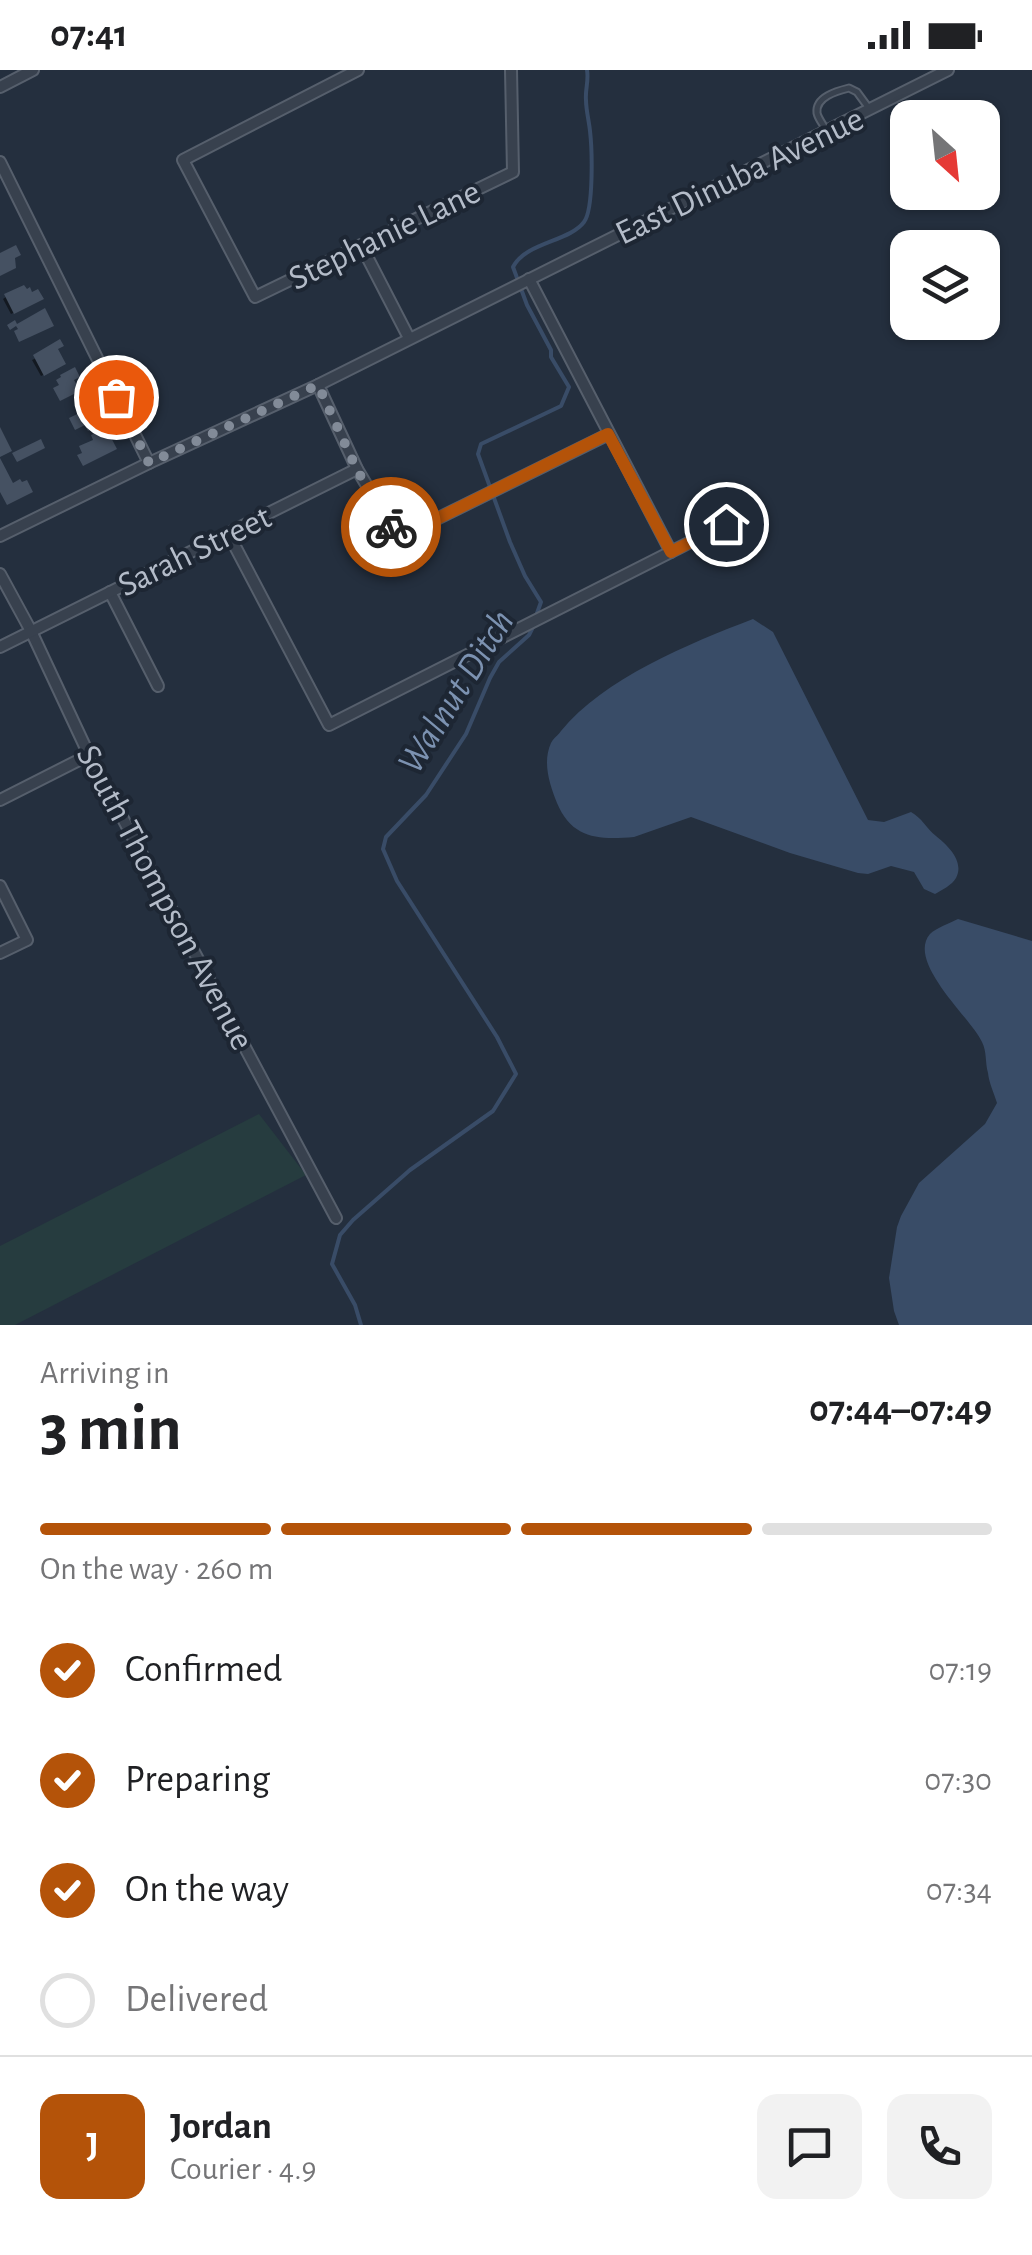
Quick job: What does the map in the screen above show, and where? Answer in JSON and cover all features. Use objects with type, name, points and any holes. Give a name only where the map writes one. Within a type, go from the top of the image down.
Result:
[{"type":"street","points":[[0,86],[32,70]]},
{"type":"street","name":"Stephanie Lane","points":[[358,70],[183,160],[255,298],[513,172],[511,70]]},
{"type":"street","name":"East Dinuba Avenue","points":[[318,385],[948,70]]},
{"type":"street","points":[[0,162],[149,463]]},
{"type":"street","points":[[361,245],[409,338]]},
{"type":"street","points":[[529,279],[671,552]]},
{"type":"street","points":[[0,536],[318,385],[357,470],[398,538],[608,434]]},
{"type":"street","name":"Sarah Street","points":[[0,647],[357,470]]},
{"type":"street","points":[[228,533],[329,725],[726,524]]},
{"type":"street","name":"South Thompson Avenue","points":[[0,574],[90,754],[336,1218]]},
{"type":"street","points":[[110,592],[158,686]]},
{"type":"street","points":[[0,800],[90,754]]},
{"type":"street","points":[[0,886],[27,940],[0,954]]},
{"type":"lane","points":[[826,131],[817,112],[826,96],[848,88],[862,96],[870,109]]},
{"type":"green space","points":[[259,1114],[306,1175],[15,1325],[0,1325],[0,1246]]},
{"type":"water","points":[[753,619],[773,632],[868,820],[884,822],[915,814],[957,860],[958,872],[949,885],[935,894],[924,889],[914,872],[891,866],[868,874],[858,873],[691,817],[634,837],[609,838],[588,835],[563,815],[550,781],[548,751],[552,741],[579,712],[649,664]]},
{"type":"water","points":[[958,919],[1032,941],[1032,1325],[899,1325],[894,1311],[889,1278],[901,1216],[919,1183],[985,1124],[997,1103],[982,1042],[943,990],[926,959],[925,946],[930,934]]},
{"type":"building","points":[[16,245],[21,255],[15,258],[16,268],[0,276],[0,253]]},
{"type":"building","points":[[24,285],[32,292],[38,289],[44,299],[14,314],[4,294]]},
{"type":"building","points":[[45,308],[54,326],[19,342],[16,326],[10,330],[7,325],[15,320],[17,324]]},
{"type":"building","points":[[60,339],[64,346],[58,349],[66,364],[44,376],[33,355]]},
{"type":"building","points":[[75,367],[80,377],[74,380],[80,391],[60,401],[53,388],[59,385],[56,380]]},
{"type":"building","points":[[92,407],[103,423],[88,431],[85,425],[75,430],[69,418]]},
{"type":"building","points":[[0,427],[12,451],[0,457]]},
{"type":"building","points":[[106,428],[117,449],[83,466],[77,455],[82,453],[79,446]]},
{"type":"building","points":[[41,439],[45,448],[17,462],[12,453]]},
{"type":"building","points":[[0,458],[13,483],[27,480],[33,492],[7,505],[0,492]]},
{"type":"waterway","name":"Walnut Ditch","points":[[536,616],[541,602],[510,542],[478,454],[481,444],[561,406],[569,387],[551,357],[513,267],[527,252],[577,229],[587,215],[592,164],[587,70]]},
{"type":"waterway","name":"Walnut Ditch","points":[[361,1325],[355,1305],[332,1264],[340,1235],[410,1170],[493,1111],[516,1074],[497,1037],[397,881],[383,849],[386,837],[426,795],[466,734],[499,662],[529,635],[534,625]]},
{"type":"way so far","points":[[116,397],[149,463],[318,385],[357,470],[391,527]]},
{"type":"route","points":[[391,527],[398,538],[608,434],[671,552],[726,524]]}]
